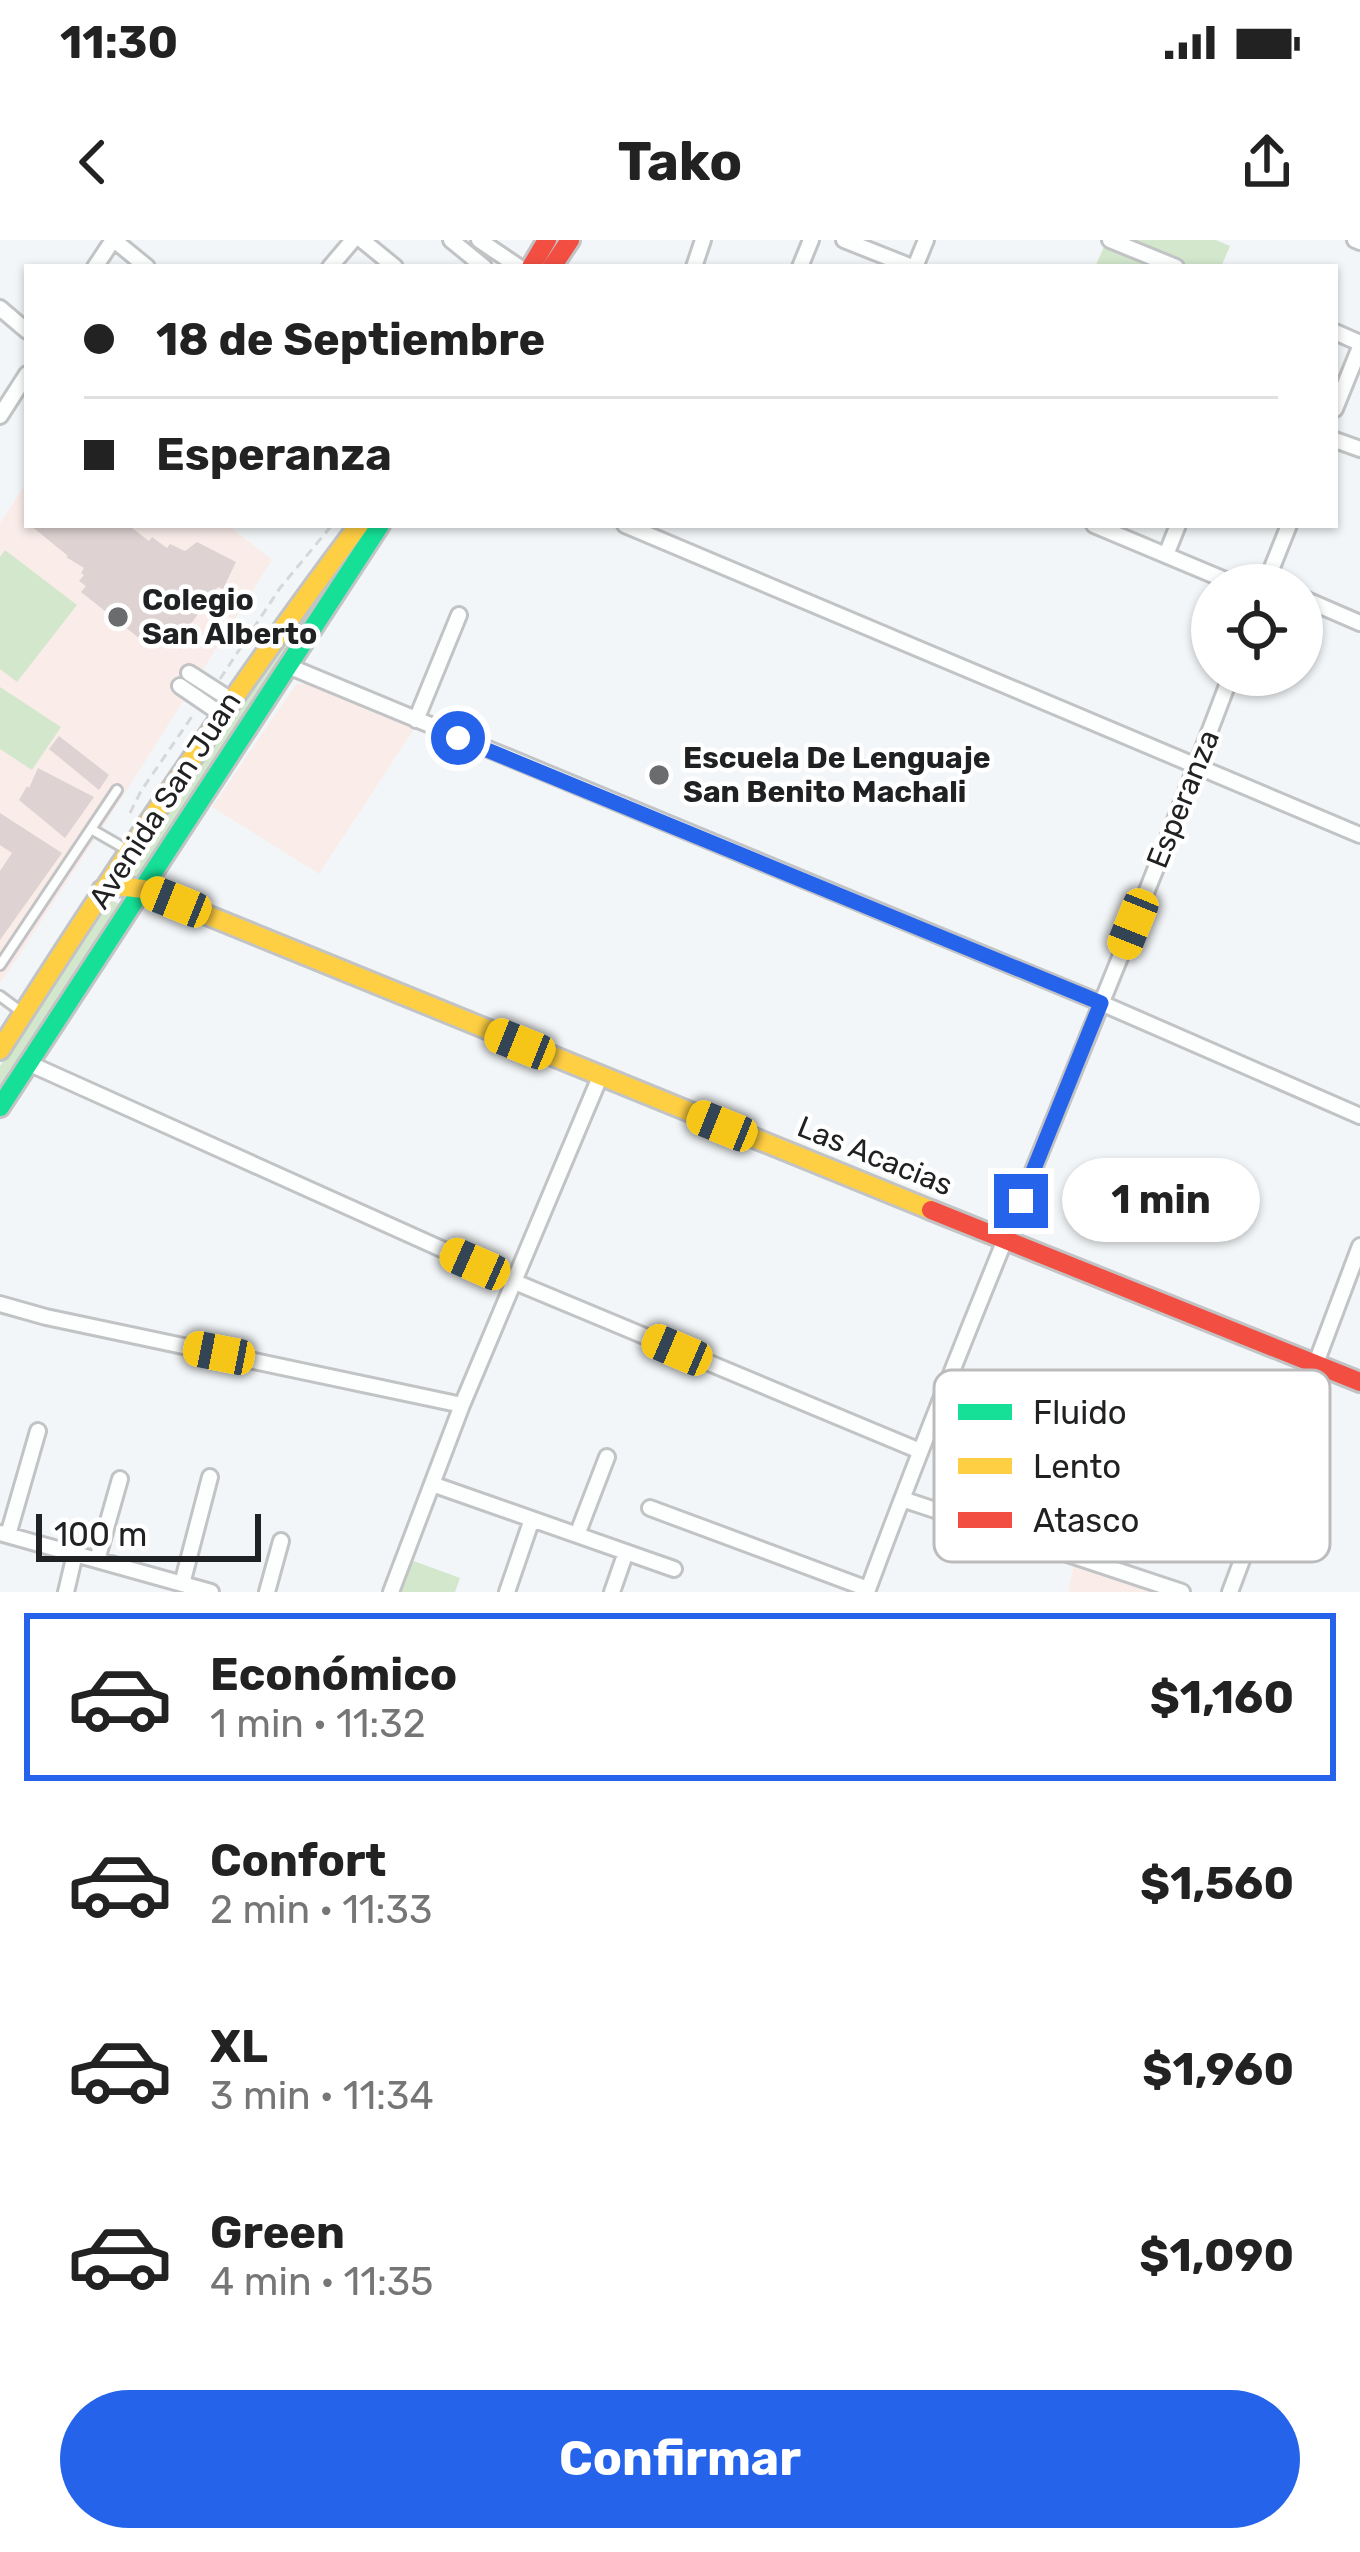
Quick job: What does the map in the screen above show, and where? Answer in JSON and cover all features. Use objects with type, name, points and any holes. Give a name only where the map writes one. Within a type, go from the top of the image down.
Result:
[{"type":"main road","name":"Avenida San Juan","points":[[0,1050],[226,707],[357,528]]},
{"type":"main road","name":"Avenida San Juan","points":[[2,1104],[378,528]]},
{"type":"main road","points":[[304,596],[323,612]]},
{"type":"main road","name":"Las Acacias","points":[[102,890],[109,885],[143,889],[1328,1370]]},
{"type":"main road","name":"Las Acacias","points":[[1330,1371],[1360,1382]]},
{"type":"street","points":[[113,240],[143,264]]},
{"type":"street","points":[[451,240],[480,264]]},
{"type":"street","points":[[479,240],[515,264]]},
{"type":"street","points":[[844,240],[906,264]]},
{"type":"street","points":[[1110,240],[1169,264]]},
{"type":"street","points":[[334,264],[367,242],[391,264]]},
{"type":"street","points":[[0,308],[24,328]]},
{"type":"street","points":[[1338,402],[1360,345]]},
{"type":"street","points":[[0,416],[24,379]]},
{"type":"street","points":[[632,528],[1360,835]]},
{"type":"street","points":[[1101,528],[1191,566]]},
{"type":"street","points":[[1166,555],[1177,528]]},
{"type":"street","points":[[1274,564],[1288,528]]},
{"type":"street","points":[[1323,607],[1360,622]]},
{"type":"street","points":[[416,720],[459,614]]},
{"type":"street","points":[[288,666],[1101,1003],[1360,1116]]},
{"type":"street","points":[[185,679],[226,707]]},
{"type":"street","name":"Esperanza","points":[[951,1370],[1223,696]]},
{"type":"street","points":[[28,1063],[515,1282],[920,1451]]},
{"type":"street","points":[[391,1592],[462,1405],[600,1077]]},
{"type":"street","points":[[1312,1370],[1360,1246]]},
{"type":"street","points":[[0,1304],[462,1405]]},
{"type":"street","name":"Esperanza","points":[[867,1591],[934,1415]]},
{"type":"street","points":[[38,1431],[2,1535],[212,1592]]},
{"type":"street","points":[[577,1534],[607,1457]]},
{"type":"street","points":[[173,1585],[210,1477]]},
{"type":"street","points":[[98,1560],[120,1479]]},
{"type":"street","points":[[432,1484],[674,1569]]},
{"type":"street","points":[[902,1499],[934,1510]]},
{"type":"street","points":[[650,1508],[867,1591]]},
{"type":"street","points":[[507,1592],[532,1519]]},
{"type":"street","points":[[267,1592],[281,1541]]},
{"type":"street","points":[[612,1592],[626,1552]]},
{"type":"street","points":[[65,1592],[75,1554]]},
{"type":"street","points":[[1092,1562],[1182,1592]]},
{"type":"street","points":[[1230,1592],[1241,1562]]},
{"type":"lane","points":[[0,964],[117,790]]},
{"type":"lane","points":[[91,829],[130,853]]},
{"type":"lane","points":[[0,996],[24,1013]]},
{"type":"shaded area","name":"Colegio San Alberto","points":[[24,487],[24,528],[232,528],[272,560],[0,984],[0,523]]},
{"type":"shaded area","points":[[296,684],[315,684],[416,726],[319,874],[212,807]]},
{"type":"shaded area","points":[[1074,1564],[1157,1592],[1068,1592]]},
{"type":"green space","points":[[1107,240],[1216,240],[1230,246],[1222,264],[1096,264]]},
{"type":"green space","points":[[5,550],[77,605],[17,682],[0,669],[0,557]]},
{"type":"green space","points":[[296,623],[300,631],[137,879],[127,873],[288,625]]},
{"type":"green space","points":[[0,687],[61,727],[32,770],[0,749]]},
{"type":"green space","points":[[108,898],[121,905],[0,1093],[0,1066]]},
{"type":"green space","points":[[411,1560],[460,1578],[455,1592],[399,1592]]},
{"type":"building","points":[[34,528],[132,528],[167,548],[170,544],[185,551],[197,542],[236,562],[223,589],[218,587],[176,644],[148,624],[139,638],[81,592],[86,586],[79,581],[84,568]]},
{"type":"building","points":[[59,736],[109,775],[99,790],[49,749]]},
{"type":"building","points":[[38,768],[94,797],[65,838],[19,800]]},
{"type":"building","points":[[0,813],[62,853],[0,940],[0,871],[12,853],[0,845]]},
{"type":"traffic: fast","points":[[0,1107],[378,528]]},
{"type":"traffic: slow","points":[[0,1050],[174,784],[357,528]]},
{"type":"traffic: slow","points":[[102,890],[109,885],[143,889],[931,1210]]},
{"type":"traffic: jam","points":[[533,264],[547,240]]},
{"type":"traffic: jam","points":[[554,264],[570,240]]},
{"type":"traffic: jam","points":[[931,1210],[1360,1382]]},
{"type":"place","name":"Colegio San Alberto","points":[[118,617]]},
{"type":"place","name":"Escuela De Lenguaje San Benito Machali","points":[[659,775]]},
{"type":"route","points":[[458,738],[1101,1003],[1021,1201]]}]
